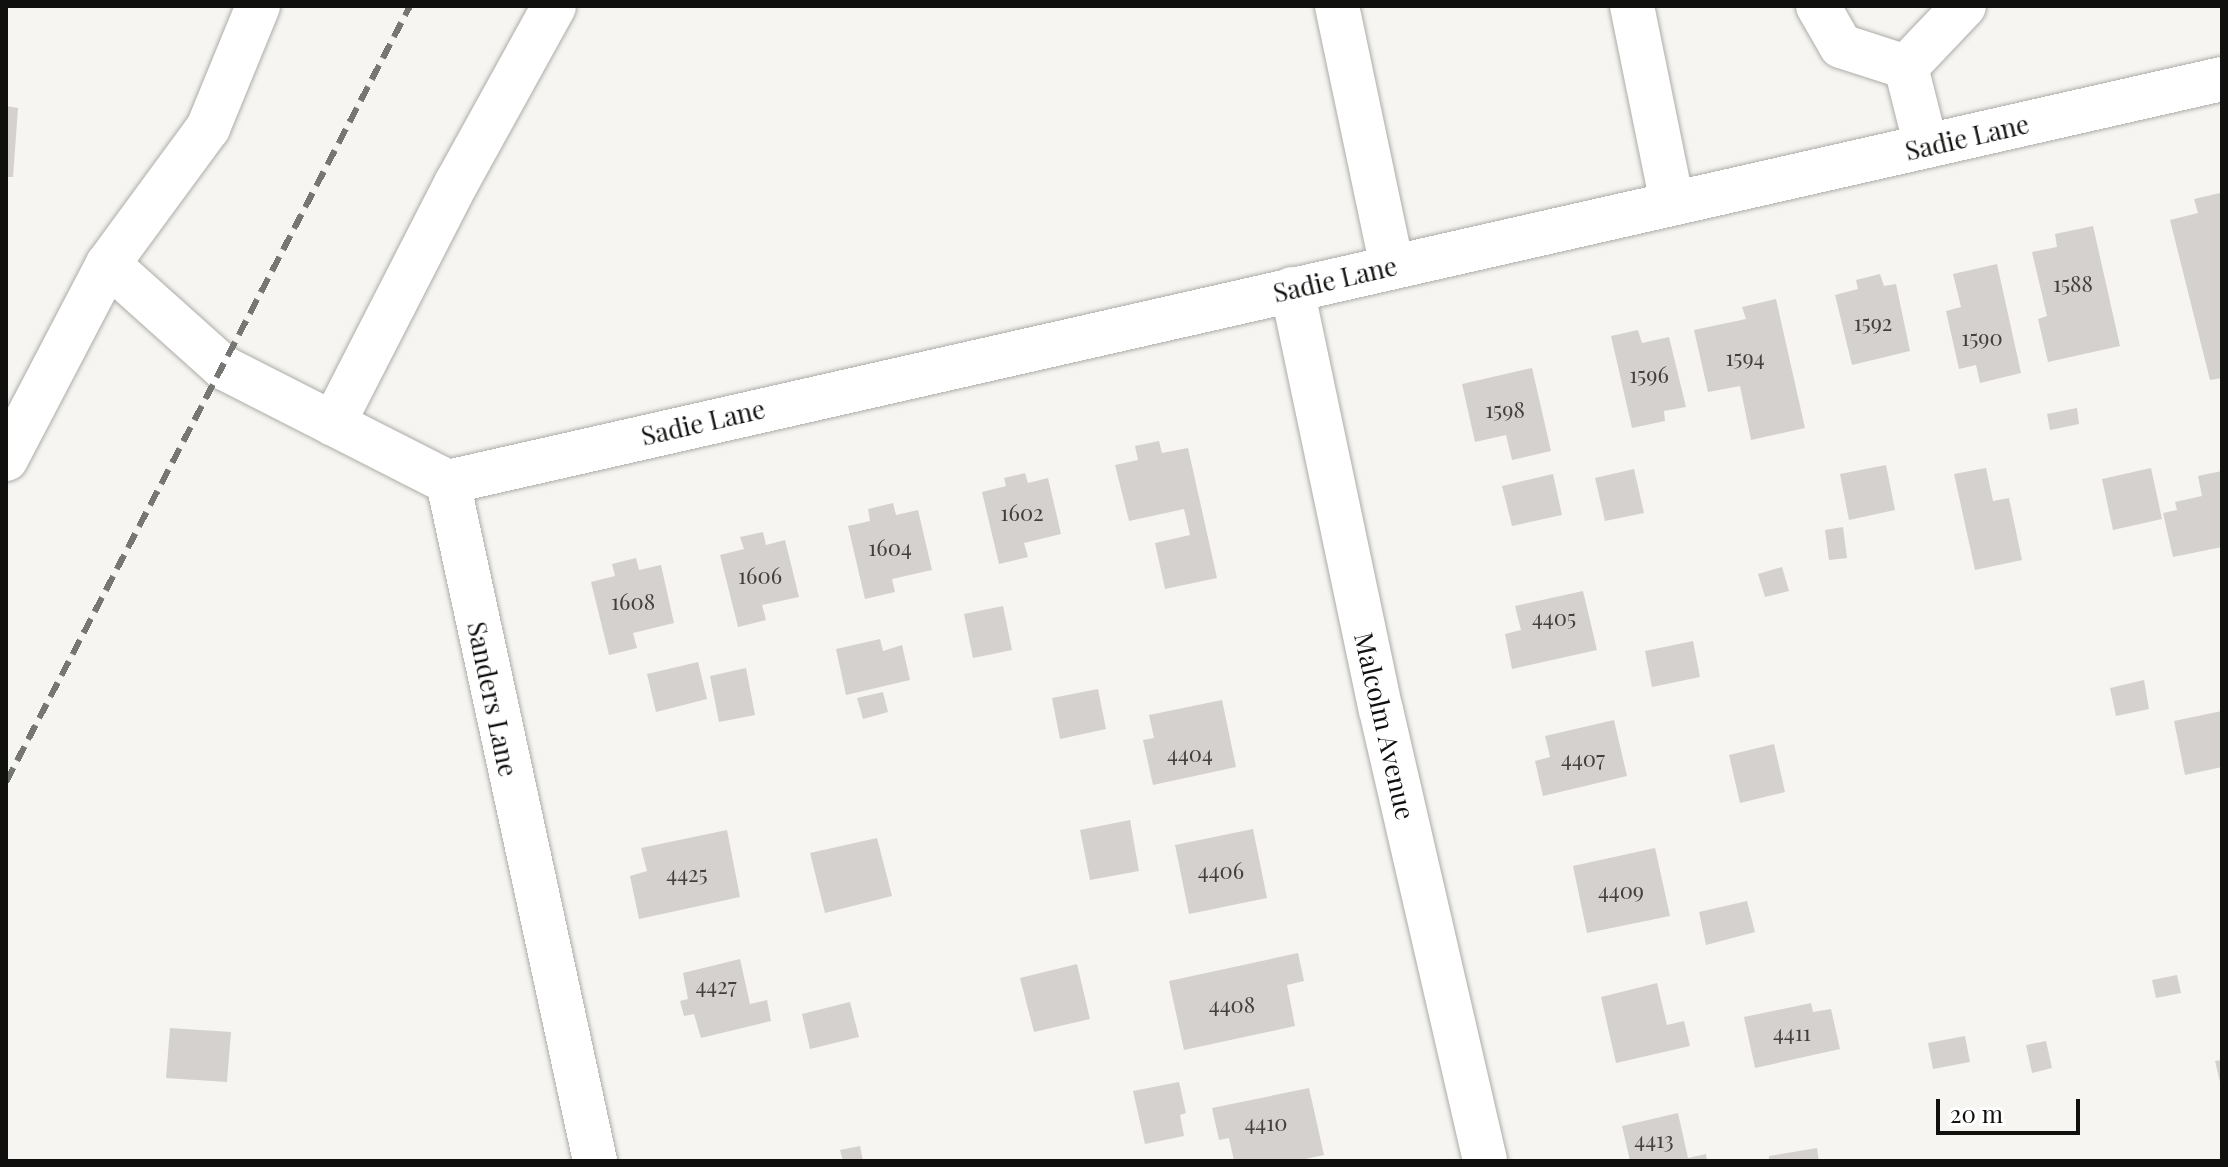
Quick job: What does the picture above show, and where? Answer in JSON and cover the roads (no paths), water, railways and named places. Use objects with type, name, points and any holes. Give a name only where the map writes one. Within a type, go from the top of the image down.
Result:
[{"type":"street","points":[[6,459],[108,264],[208,128],[258,6]]},
{"type":"street","points":[[333,424],[457,182],[554,6]]},
{"type":"street","points":[[1337,6],[1392,266]]},
{"type":"street","points":[[1632,6],[1672,203]]},
{"type":"street","points":[[1818,6],[1841,46],[1906,67]]},
{"type":"street","points":[[1906,67],[1964,6]]},
{"type":"street","points":[[1906,67],[1926,146]]},
{"type":"street","name":"Sadie Lane","points":[[448,482],[2222,79]]},
{"type":"street","points":[[108,264],[224,368],[448,482]]},
{"type":"street","name":"Malcolm Avenue","points":[[1292,289],[1381,710],[1485,1161]]},
{"type":"street","name":"Sanders Lane","points":[[448,482],[595,1161]]},
{"type":"railway","points":[[6,782],[410,6]]}]
